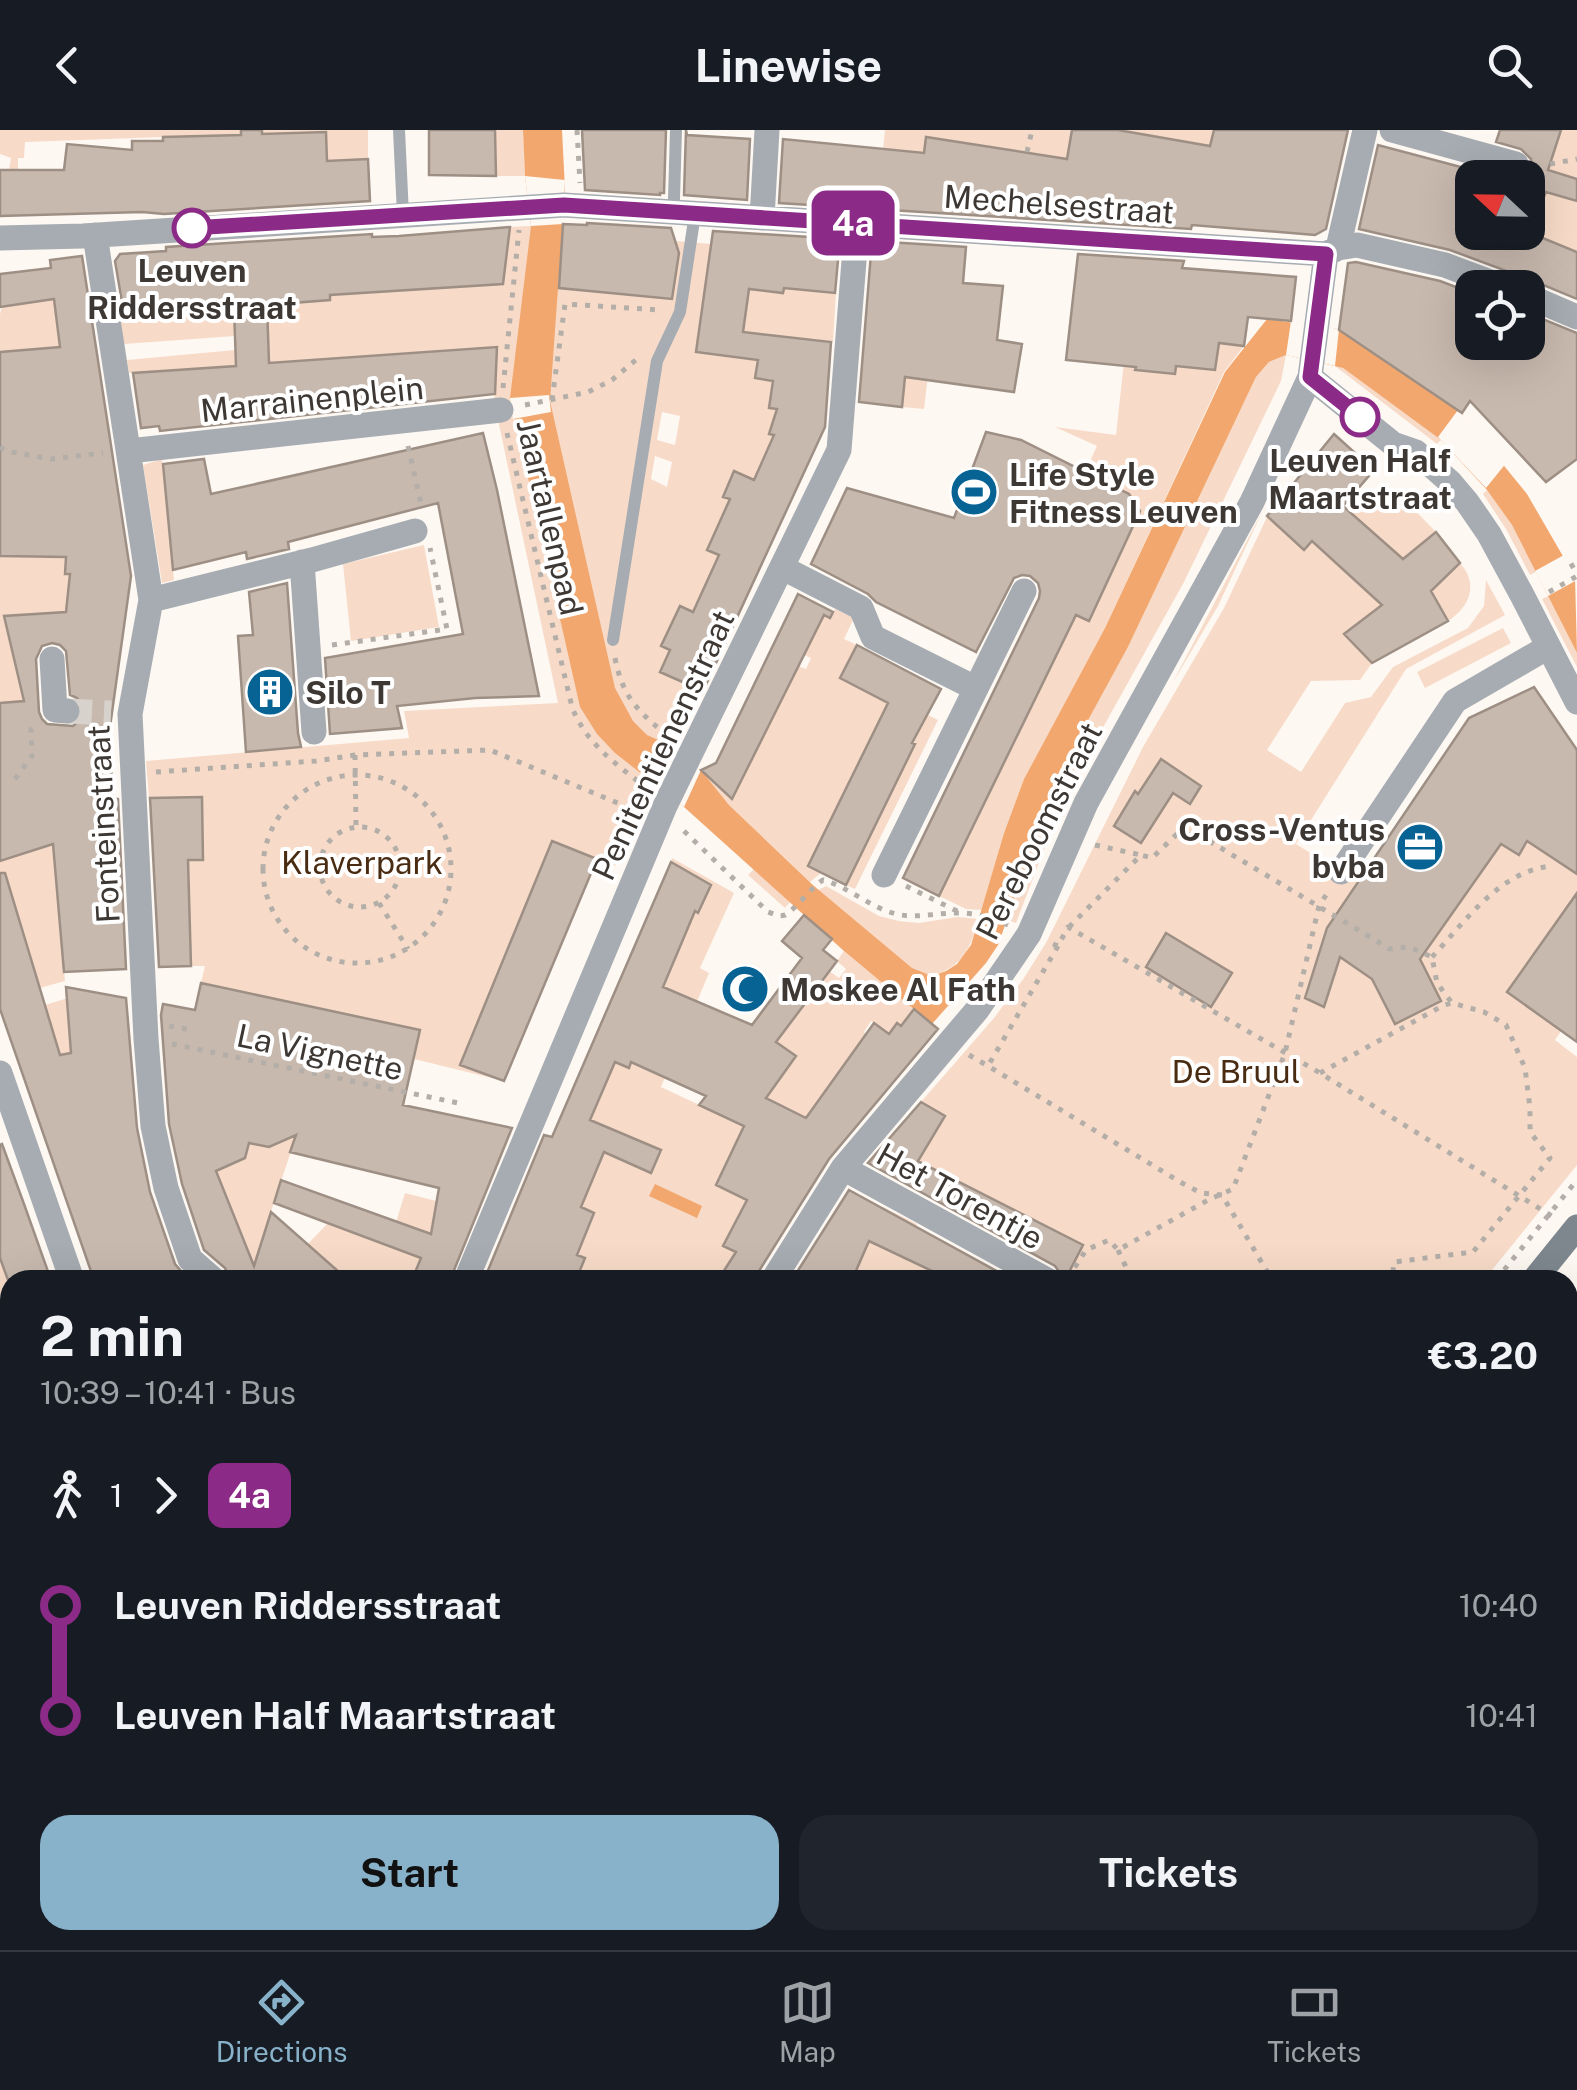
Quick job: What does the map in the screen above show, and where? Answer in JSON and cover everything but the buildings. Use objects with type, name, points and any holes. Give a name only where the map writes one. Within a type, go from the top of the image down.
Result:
[{"type":"street","points":[[762,218],[767,130]]},
{"type":"street","name":"Pereboomstraat","points":[[778,1270],[842,1168],[977,1010],[1030,934],[1086,804],[1252,502],[1311,369],[1332,251],[1366,130]]},
{"type":"street","points":[[1392,130],[1501,160]]},
{"type":"street","name":"Mechelsestraat","points":[[0,238],[403,215],[524,215],[572,205],[685,206],[762,218],[1332,251],[1357,245],[1460,270]]},
{"type":"street","name":"Penitentienenstraat","points":[[470,1270],[658,792],[689,755],[839,450],[857,223]]},
{"type":"street","name":"Fonteinstraat","points":[[95,234],[122,451],[151,600],[120,714],[132,774],[153,1126],[166,1188],[190,1259],[203,1270]]},
{"type":"street","points":[[1545,303],[1577,317]]},
{"type":"street","points":[[1311,369],[1394,444],[1416,452],[1450,482],[1489,534],[1577,702]]},
{"type":"street","name":"Marrainenplein","points":[[122,451],[506,409]]},
{"type":"street","points":[[151,600],[302,562],[422,526]]},
{"type":"street","points":[[302,562],[314,732]]},
{"type":"street","points":[[783,568],[861,608],[872,637],[976,688]]},
{"type":"street","points":[[884,875],[1024,591]]},
{"type":"street","points":[[1341,872],[1455,701],[1548,647]]},
{"type":"street","points":[[52,659],[61,710]]},
{"type":"street","points":[[0,1074],[69,1270]]},
{"type":"street","name":"Het Torentje","points":[[842,1168],[1029,1270]]},
{"type":"street","points":[[1542,1270],[1576,1229]]},
{"type":"lane","points":[[399,130],[403,215]]},
{"type":"lane","points":[[614,640],[658,361],[680,312],[685,206],[676,130]]},
{"type":"path","points":[[572,205],[577,130]]},
{"type":"path","points":[[1027,152],[1032,130]]},
{"type":"path","points":[[1550,164],[1577,158]]},
{"type":"path","name":"Jaartallenpad","points":[[524,215],[506,409],[568,692],[579,726],[603,754],[658,792]]},
{"type":"path","points":[[551,401],[565,304],[680,312]]},
{"type":"path","name":"Jaartallenpad","points":[[506,409],[588,392],[612,380],[670,331]]},
{"type":"path","points":[[0,448],[51,459],[122,451]]},
{"type":"path","points":[[319,647],[447,629],[422,526],[411,457]]},
{"type":"path","points":[[1546,593],[1576,577]]},
{"type":"path","points":[[614,640],[626,695],[689,755]]},
{"type":"path","points":[[15,779],[32,756],[31,728],[61,710]]},
{"type":"path","points":[[132,774],[490,750],[649,816]]},
{"type":"path","points":[[356,756],[356,827]]},
{"type":"path","points":[[356,774],[375,775],[409,790],[424,802],[444,832],[450,850],[449,888],[444,906],[422,937],[391,957],[355,964],[320,956],[303,947],[277,920],[264,887],[262,868],[269,832],[290,802],[320,781],[356,774]]},
{"type":"path","points":[[356,827],[383,834],[399,855],[397,882],[390,894],[365,907],[338,902],[327,892],[319,864],[330,838],[356,827]]},
{"type":"path","points":[[684,831],[768,912],[778,916],[822,880],[902,915],[962,913],[1006,924]]},
{"type":"path","points":[[1090,844],[1152,858],[1178,834],[1200,835],[1390,948],[1409,947],[1432,956]]},
{"type":"path","points":[[988,1066],[1068,927],[1141,855]]},
{"type":"path","points":[[1432,956],[1496,889],[1518,874],[1552,866]]},
{"type":"path","points":[[884,875],[962,913]]},
{"type":"path","points":[[379,903],[408,948]]},
{"type":"path","points":[[1118,1250],[1233,1189],[1285,1053],[1319,906]]},
{"type":"path","points":[[1068,927],[1320,1073],[1544,1212]]},
{"type":"path","points":[[1046,941],[1058,946]]},
{"type":"path","points":[[1432,956],[1437,983],[1452,1003]]},
{"type":"path","points":[[1320,1073],[1452,1003],[1484,1012],[1506,1025],[1525,1068],[1530,1132],[1550,1158],[1473,1252],[1394,1262],[1393,1270]]},
{"type":"path","name":"La Vignette","points":[[167,1043],[464,1104]]},
{"type":"path","points":[[962,1051],[1182,1183],[1201,1193],[1222,1195]]},
{"type":"path","points":[[1504,1270],[1577,1180]]},
{"type":"path","points":[[1222,1195],[1266,1270]]},
{"type":"path","points":[[1073,1270],[1086,1250],[1110,1240],[1127,1270]]},
{"type":"green space","points":[[0,130],[241,130],[242,207],[163,137],[25,142],[18,170],[9,170],[11,158],[0,154]]},
{"type":"green space","points":[[262,130],[368,130],[368,159],[327,161],[326,132],[262,138]]},
{"type":"green space","points":[[495,130],[523,130],[525,176],[496,176]]},
{"type":"green space","points":[[885,130],[1071,130],[1067,159],[927,137],[921,170],[902,167],[904,151],[883,149]]},
{"type":"green space","points":[[1118,130],[1214,130],[1210,147]]},
{"type":"green space","points":[[1561,130],[1577,130],[1577,179],[1548,170]]},
{"type":"green space","points":[[1545,191],[1577,201],[1577,253],[1545,239]]},
{"type":"green space","name":"Klaverpark","points":[[563,224],[559,288],[639,296],[671,228],[676,241],[711,244],[696,352],[720,355],[722,348],[758,353],[755,378],[773,381],[769,407],[777,409],[769,433],[774,435],[754,480],[733,472],[723,496],[730,499],[707,549],[719,555],[693,612],[680,606],[668,632],[676,636],[661,672],[703,691],[681,734],[667,744],[648,780],[615,866],[552,841],[473,1032],[461,1064],[504,1081],[414,1059],[419,1030],[201,983],[205,966],[191,966],[188,860],[203,860],[202,797],[149,798],[146,761],[409,738],[404,711],[558,703],[494,401],[497,347],[129,373],[127,360],[235,350],[235,336],[124,344],[119,314],[234,307],[268,333],[268,286],[295,303],[330,300],[329,269],[345,294],[503,284],[510,227]],"holes":[[[662,412],[680,416],[675,445],[657,440]],[[655,456],[672,462],[667,487],[651,479]]]},
{"type":"green space","points":[[787,268],[806,290],[836,293],[833,342],[743,332],[749,289],[783,293]]},
{"type":"green space","points":[[52,277],[64,394],[50,396],[46,348],[0,352],[0,314],[2,306]]},
{"type":"green space","points":[[911,330],[933,333],[924,409],[902,407]]},
{"type":"green space","points":[[1127,334],[1138,348],[1136,370],[1174,374],[1176,366],[1215,370],[1219,343],[1244,346],[1224,372],[1105,628],[1024,779],[982,910],[966,909],[939,896],[1075,614],[1139,511],[1129,494],[1085,472],[1097,446],[1055,427],[1116,435]]},
{"type":"green space","points":[[1286,355],[1281,381],[1184,582],[1076,776],[1016,923],[1008,920],[1037,835],[1080,735],[1128,647],[1256,377],[1269,362]]},
{"type":"green space","points":[[1335,366],[1343,368],[1441,440],[1437,444]]},
{"type":"green space","points":[[162,459],[174,580],[162,583],[143,465]]},
{"type":"green space","points":[[1487,490],[1512,525],[1536,572],[1530,575],[1483,494]]},
{"type":"green space","points":[[1388,496],[1405,500],[1436,532],[1403,559],[1352,514],[1363,502]]},
{"type":"green space","points":[[1264,508],[1218,606],[1172,684]]},
{"type":"green space","name":"De Bruul","points":[[1267,517],[1303,550],[1312,541],[1382,605],[1344,634],[1372,663],[1360,680],[1311,681],[1267,750],[1301,772],[1345,703],[1371,697],[1393,667],[1468,628],[1484,606],[1486,580],[1505,615],[1406,669],[1296,844],[1357,882],[1346,900],[1501,844],[1518,855],[1527,841],[1577,874],[1577,893],[1508,992],[1561,1031],[1555,1040],[1577,1057],[1577,1165],[1492,1270],[1069,1270],[1082,1244],[946,1175],[908,1166],[945,1116],[921,1102],[1024,978],[1047,941],[1143,747],[1224,608]],"holes":[[[1162,760],[1201,786],[1189,803],[1150,776]],[[1134,792],[1162,809],[1141,843],[1114,826]]]},
{"type":"green space","points":[[424,545],[439,627],[351,641],[343,564]]},
{"type":"green space","points":[[0,556],[66,557],[65,573],[90,574],[88,585],[69,584],[76,611],[4,616],[26,713],[0,738]]},
{"type":"green space","points":[[1460,563],[1469,579],[1469,595],[1462,609],[1448,621],[1431,591]]},
{"type":"green space","points":[[1548,596],[1577,653],[1577,667],[1542,599]]},
{"type":"green space","points":[[835,609],[854,618],[844,639],[857,645],[840,678],[925,720],[928,715],[938,720],[855,889],[846,885],[915,744],[808,866],[821,873],[810,882],[729,805],[701,770],[732,798],[798,666],[806,669],[811,658],[804,655],[823,615],[830,618]]},
{"type":"green space","points":[[1503,628],[1511,643],[1425,688],[1417,672]]},
{"type":"green space","points":[[0,796],[53,844],[65,981],[40,988],[8,880],[0,878]]},
{"type":"green space","points":[[672,858],[734,893],[700,968],[709,973],[661,1087],[744,1126],[755,1112],[770,1120],[780,1105],[766,1097],[796,1057],[776,1043],[829,971],[839,978],[846,969],[837,961],[844,951],[915,1009],[889,1034],[871,1021],[864,1032],[880,1045],[795,1152],[744,1127],[716,1185],[733,1193],[778,1170],[724,1246],[735,1252],[724,1270],[580,1270],[585,1258],[563,1249],[614,1131],[590,1120],[615,1062],[629,1067],[676,959],[663,953],[689,924],[695,911],[699,912],[711,885],[671,862]]},
{"type":"green space","points":[[754,869],[790,902],[785,908],[748,875]]},
{"type":"green space","points":[[826,886],[879,916],[899,921],[979,919],[964,955],[932,976],[912,969],[818,890]]},
{"type":"green space","points":[[81,994],[78,1115],[45,1005]]},
{"type":"green space","points":[[165,1080],[504,1150],[495,1171],[299,1127],[265,1230],[297,1255],[263,1237],[253,1270],[249,1270],[167,1098]]},
{"type":"green space","points":[[405,1193],[444,1203],[416,1270],[334,1270],[304,1248],[329,1222],[389,1245]]},
{"type":"green space","points":[[883,1207],[917,1224],[902,1256],[931,1270],[856,1270]]},
{"type":"shaded area","points":[[523,130],[562,130],[565,189],[550,401],[615,688],[633,721],[647,735],[667,744],[701,770],[729,805],[814,886],[912,968],[932,976],[946,971],[957,964],[971,945],[1024,779],[1105,628],[1225,372],[1267,319],[1339,329],[1461,413],[1527,494],[1575,577],[1577,653],[1512,525],[1487,490],[1441,440],[1343,368],[1286,355],[1269,362],[1256,377],[1128,647],[1080,735],[1037,835],[998,945],[932,1024],[844,951],[684,807],[615,753],[580,707],[510,398],[531,226]]},
{"type":"shaded area","points":[[655,1184],[702,1206],[697,1218],[649,1196]]},
{"type":"pier","points":[[525,176],[565,180],[563,224],[531,226]]},
{"type":"pier","points":[[1291,321],[1339,329],[1335,366],[1286,355]]},
{"type":"pier","points":[[549,395],[551,412],[513,419],[510,398]]},
{"type":"pier","points":[[1458,410],[1507,462],[1486,488],[1438,437]]},
{"type":"pier","points":[[1564,555],[1577,580],[1548,596],[1535,571]]},
{"type":"pier","points":[[667,744],[701,770],[684,807],[648,780]]},
{"type":"tunnel","points":[[67,711],[111,713]]},
{"type":"bus line","name":"4a","points":[[192,228],[564,205],[1326,254],[1310,377],[1360,417]]},
{"type":"place","name":"Leuven Riddersstraat","points":[[192,228]]},
{"type":"place","name":"Leuven Half Maartstraat","points":[[1360,417]]},
{"type":"place","name":"Life Style Fitness Leuven","points":[[974,492]]},
{"type":"place","name":"Silo T","points":[[270,692]]},
{"type":"place","name":"Cross-Ventus bvba","points":[[1420,847]]},
{"type":"place","name":"Moskee Al Fath","points":[[745,989]]}]
